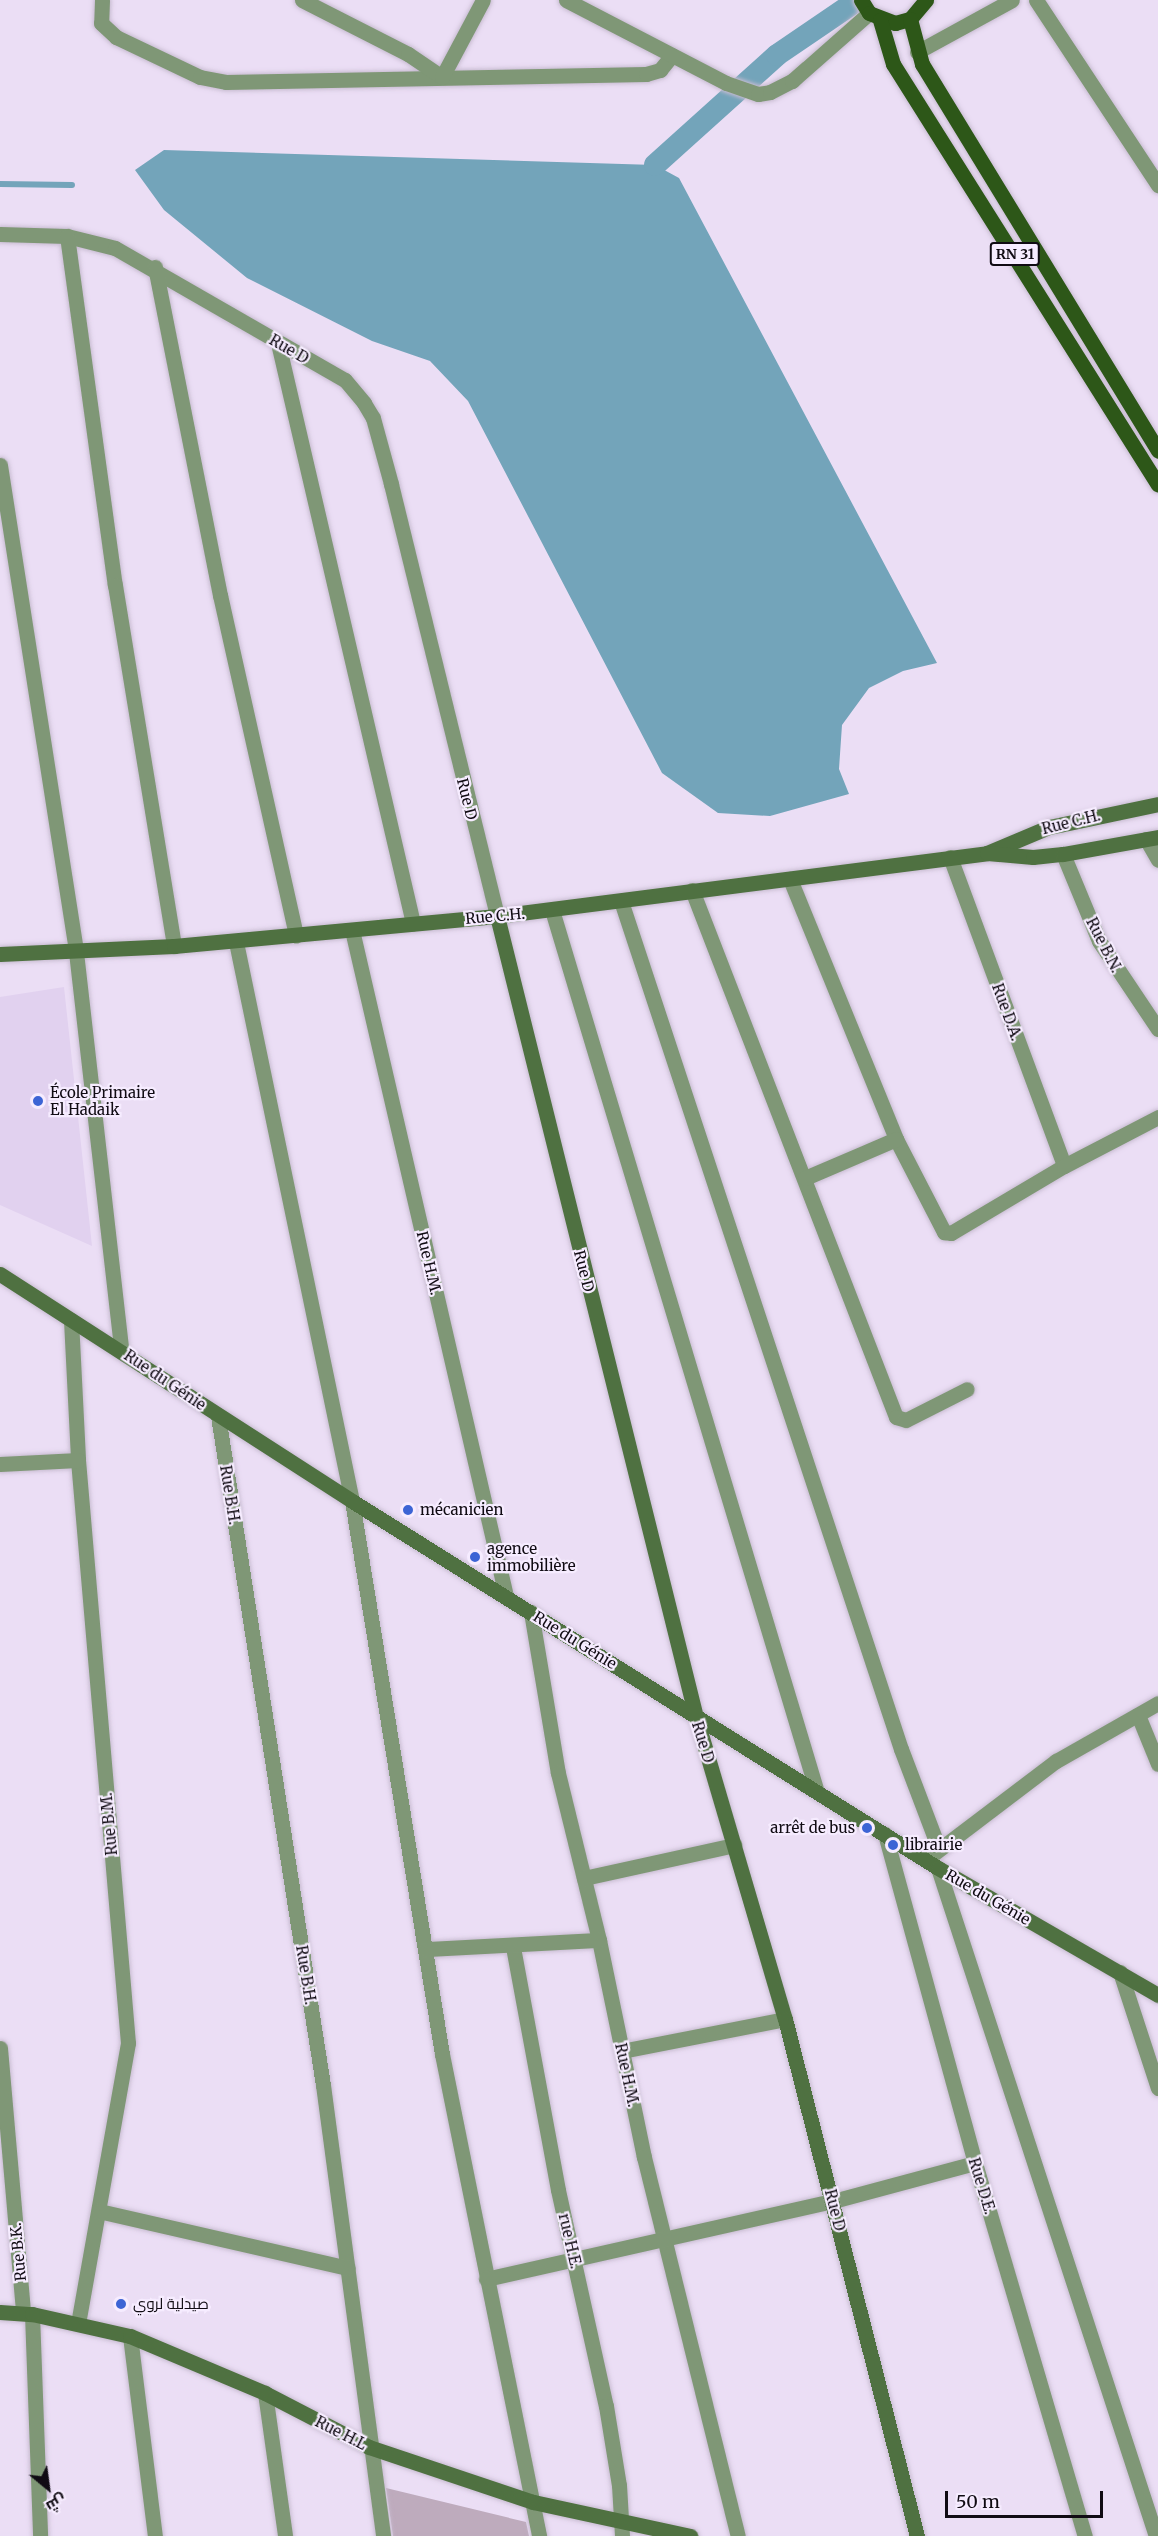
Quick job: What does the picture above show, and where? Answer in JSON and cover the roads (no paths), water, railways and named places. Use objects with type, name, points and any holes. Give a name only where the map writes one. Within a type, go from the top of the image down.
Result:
[{"type":"main road","points":[[870,11],[895,23],[910,19],[926,0]]},
{"type":"main road","name":"RN 31","points":[[870,11],[893,64],[1158,485]]},
{"type":"main road","name":"RN 31","points":[[910,19],[917,52],[1158,451]]},
{"type":"street","points":[[102,0],[99,12],[105,29],[200,77],[226,82],[646,74],[660,70],[672,55]]},
{"type":"street","points":[[302,0],[408,54],[442,77]]},
{"type":"street","points":[[442,77],[483,0]]},
{"type":"street","points":[[566,0],[726,83],[758,93],[770,92],[817,62],[870,11]]},
{"type":"street","points":[[986,0],[1008,2]]},
{"type":"street","points":[[1036,0],[1158,185]]},
{"type":"street","points":[[917,52],[1008,2]]},
{"type":"street","name":"Rue D","points":[[0,234],[67,236],[116,248],[155,267],[278,343],[345,380],[373,418],[696,1717],[785,2019],[917,2536]]},
{"type":"street","points":[[67,236],[116,585],[174,946]]},
{"type":"street","points":[[155,267],[222,606],[296,936]]},
{"type":"street","points":[[278,343],[413,923]]},
{"type":"street","points":[[0,465],[76,952],[121,1350]]},
{"type":"street","name":"Rue C.H.","points":[[987,853],[1049,827],[1158,804]]},
{"type":"street","points":[[1152,838],[1158,860]]},
{"type":"street","name":"Rue C.H.","points":[[0,954],[76,952],[236,942],[497,916],[950,857],[987,853],[1033,857],[1063,854],[1152,838]]},
{"type":"street","name":"Rue B.N.","points":[[1063,854],[1099,941],[1158,1029]]},
{"type":"street","name":"Rue D.A.","points":[[950,857],[1064,1166]]},
{"type":"street","points":[[790,879],[896,1139],[946,1233],[1064,1166],[1158,1117]]},
{"type":"street","points":[[692,890],[896,1417],[906,1420],[968,1389]]},
{"type":"street","points":[[621,901],[901,1749],[939,1849]]},
{"type":"street","points":[[552,910],[816,1789]]},
{"type":"street","name":"Rue H.M.","points":[[352,930],[506,1596]]},
{"type":"street","points":[[236,942],[352,1502],[442,2054],[538,2536]]},
{"type":"street","points":[[805,1178],[896,1139]]},
{"type":"street","name":"Rue du Génie","points":[[0,1274],[121,1350],[218,1416],[352,1502],[506,1596],[696,1717],[816,1789],[932,1864],[1158,1995]]},
{"type":"street","name":"Rue B.M.","points":[[71,1320],[78,1460],[128,2043],[78,2324]]},
{"type":"street","name":"Rue B.H.","points":[[218,1416],[348,2268],[369,2447],[383,2536]]},
{"type":"street","points":[[0,1464],[78,1460]]},
{"type":"street","name":"Rue H.M.","points":[[531,1612],[558,1773],[599,1940],[663,2239],[738,2536]]},
{"type":"street","points":[[1156,2536],[932,1864],[939,1849],[1056,1761],[1158,1703]]},
{"type":"street","points":[[1138,1715],[1158,1764]]},
{"type":"street","name":"Rue D.E.","points":[[885,1834],[975,2163],[1085,2536]]},
{"type":"street","points":[[584,1878],[734,1845]]},
{"type":"street","points":[[426,1949],[513,1947],[599,1940]]},
{"type":"street","name":"rue H.E.","points":[[513,1947],[574,2260],[612,2439],[622,2530]]},
{"type":"street","points":[[1120,1972],[1158,2088]]},
{"type":"street","points":[[622,2051],[785,2019]]},
{"type":"street","name":"Rue B.K.","points":[[0,2048],[27,2314],[40,2536]]},
{"type":"street","points":[[486,2280],[833,2201],[975,2163]]},
{"type":"street","points":[[99,2211],[348,2268]]},
{"type":"street","name":"Rue H.L","points":[[0,2312],[27,2314],[130,2336],[265,2393],[369,2447],[622,2530],[690,2536]]},
{"type":"street","points":[[130,2336],[155,2536]]},
{"type":"street","points":[[265,2393],[285,2536]]},
{"type":"water","points":[[164,150],[655,165],[679,178],[937,663],[903,671],[869,688],[842,725],[839,769],[849,794],[770,816],[718,813],[662,773],[468,401],[430,361],[372,341],[247,278],[164,210],[135,170]]},
{"type":"waterway","points":[[655,165],[777,55],[858,0]]},
{"type":"waterway","points":[[0,184],[72,185]]},
{"type":"place","name":"École Primaire El Hadaik","points":[[38,1101]]},
{"type":"place","name":"mécanicien","points":[[408,1510]]},
{"type":"place","name":"agence immobilière","points":[[475,1557]]},
{"type":"place","name":"arrêt de bus","points":[[867,1828]]},
{"type":"place","name":"librairie","points":[[893,1845]]},
{"type":"place","name":"صيدلية لروي","points":[[121,2304]]}]
